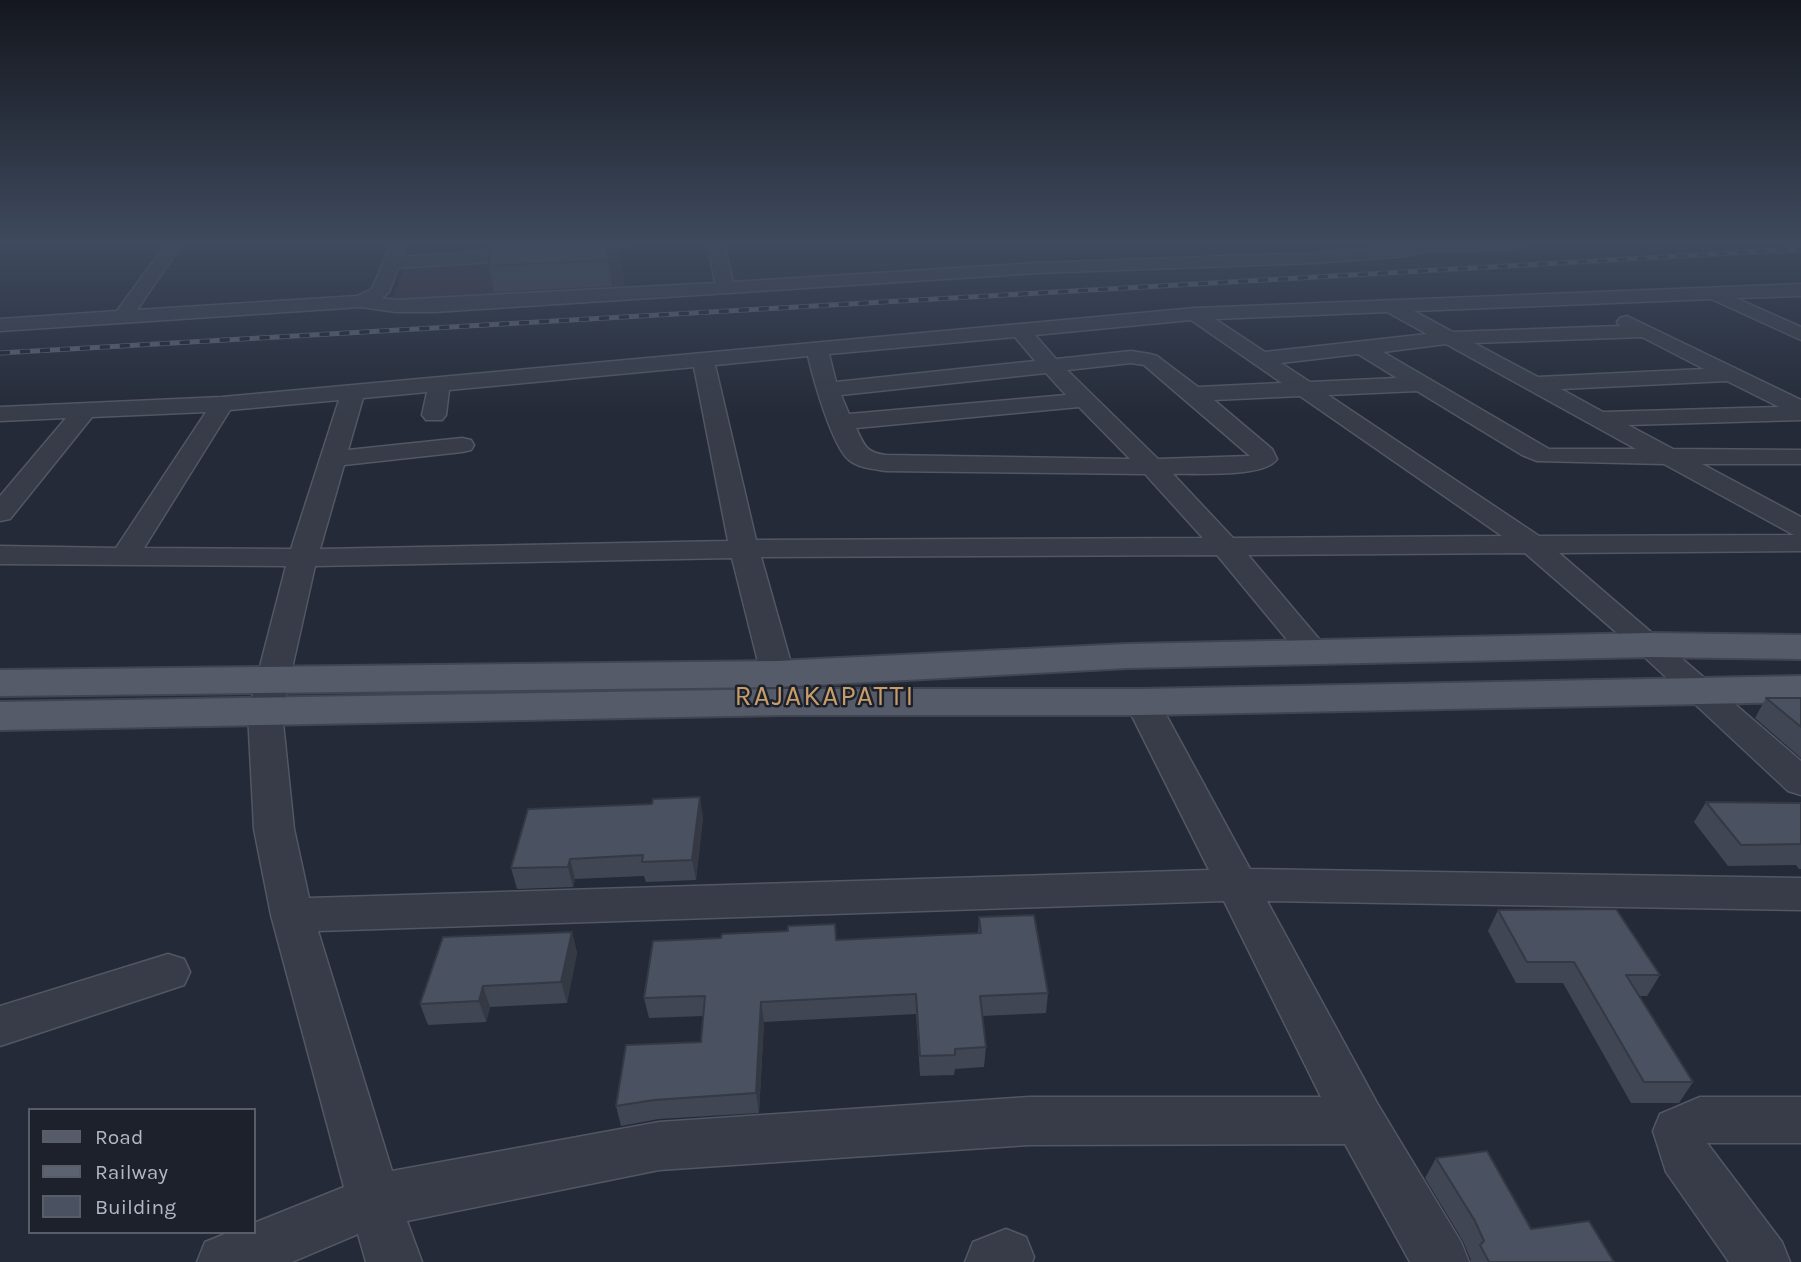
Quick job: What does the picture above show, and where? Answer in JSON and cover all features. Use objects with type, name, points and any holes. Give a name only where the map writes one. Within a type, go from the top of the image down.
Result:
[{"type":"main road","points":[[781,688],[1128,656],[1650,645],[1801,647]]},
{"type":"main road","points":[[0,683],[268,697]]},
{"type":"main road","points":[[0,716],[268,697],[781,688],[1142,702],[1801,689]]},
{"type":"street","points":[[122,318],[133,303]]},
{"type":"street","points":[[0,325],[334,303]]},
{"type":"street","points":[[374,303],[434,306],[465,303]]},
{"type":"street","points":[[0,414],[222,404],[1195,314],[1464,303]]},
{"type":"street","points":[[1590,303],[1801,411]]},
{"type":"street","points":[[1732,303],[1801,334]]},
{"type":"street","points":[[1390,306],[1801,528]]},
{"type":"street","points":[[1195,314],[1533,545],[1650,645],[1801,782]]},
{"type":"street","points":[[1019,329],[1048,365],[1152,467],[1227,546],[1314,652]]},
{"type":"street","points":[[1259,359],[1449,338],[1645,331]]},
{"type":"street","points":[[817,348],[827,390],[855,453],[866,460],[886,463],[1152,467],[1256,463],[1265,459],[1263,454],[1193,394],[1150,360],[1142,358],[1048,365],[827,390]]},
{"type":"street","points":[[1362,348],[1531,450],[1546,456],[1801,457]]},
{"type":"street","points":[[703,360],[744,549],[781,688]]},
{"type":"street","points":[[1535,384],[1731,374]]},
{"type":"street","points":[[434,415],[439,384]]},
{"type":"street","points":[[1193,394],[1422,384]]},
{"type":"street","points":[[353,392],[303,558],[268,697],[274,829],[292,915],[394,1262]]},
{"type":"street","points":[[841,422],[1084,400]]},
{"type":"street","points":[[125,556],[222,404]]},
{"type":"street","points":[[0,513],[86,409]]},
{"type":"street","points":[[1600,419],[1801,411]]},
{"type":"street","points":[[333,459],[462,445]]},
{"type":"street","points":[[0,555],[303,558],[744,549],[1801,543]]},
{"type":"street","points":[[1142,702],[1359,1120],[1441,1262]]},
{"type":"street","points":[[292,915],[1238,885],[1801,894]]},
{"type":"street","points":[[0,1026],[168,972]]},
{"type":"street","points":[[225,1262],[374,1201],[659,1146],[1029,1121],[1359,1120]]},
{"type":"street","points":[[1762,1262],[1684,1154],[1678,1130],[1700,1120],[1801,1120]]},
{"type":"building","points":[[1766,698],[1801,698],[1801,727]]},
{"type":"building","points":[[700,797],[692,860],[642,862],[643,855],[570,859],[568,867],[511,868],[528,809],[652,804],[653,799]]},
{"type":"building","points":[[1706,802],[1801,803],[1801,844],[1741,845]]},
{"type":"building","points":[[1616,909],[1660,975],[1626,975],[1693,1082],[1644,1082],[1574,962],[1527,962],[1498,910]]},
{"type":"building","points":[[1034,915],[1048,993],[980,996],[986,1047],[955,1049],[955,1055],[920,1056],[916,994],[761,1002],[756,1093],[654,1100],[616,1106],[626,1045],[701,1042],[705,996],[644,998],[653,941],[721,938],[722,934],[788,931],[788,926],[835,924],[836,940],[981,933],[979,917]]},
{"type":"building","points":[[572,932],[561,982],[483,986],[479,1001],[420,1004],[443,937]]},
{"type":"building","points":[[1487,1151],[1531,1229],[1589,1221],[1614,1262],[1489,1262],[1480,1245],[1484,1241],[1475,1221],[1436,1158]]},
{"type":"railway","points":[[0,353],[868,303]]},
{"type":"district","name":"RAJAKAPATTI","points":[[825,697]]}]
